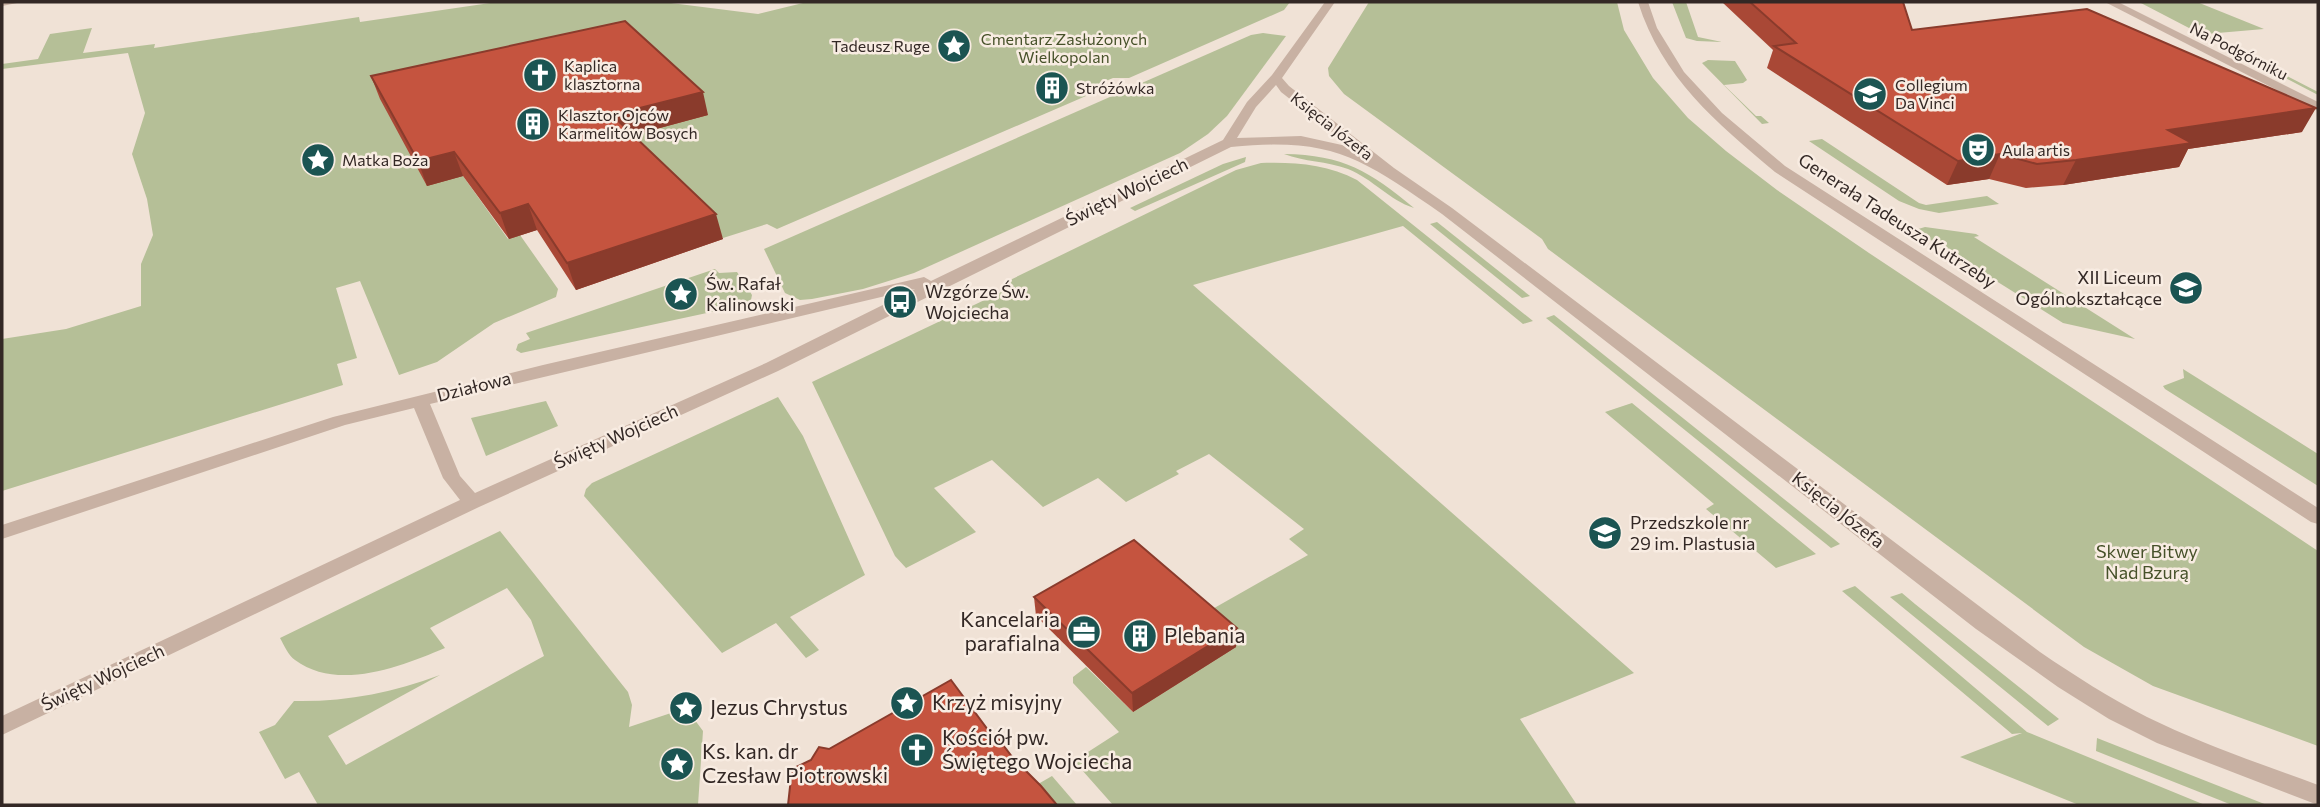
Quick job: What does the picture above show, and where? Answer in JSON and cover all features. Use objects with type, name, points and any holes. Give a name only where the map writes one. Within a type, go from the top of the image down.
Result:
[{"type":"street","points":[[2,3],[17,2]]},
{"type":"street","name":"Księcia Józefa","points":[[1228,143],[1251,106],[1276,78],[1330,2]]},
{"type":"street","name":"Generała Tadeusza Kutrzeby","points":[[1643,2],[1648,21],[1661,47],[1690,86],[1735,131],[1780,169],[2318,517]]},
{"type":"street","name":"Na Podgórniku","points":[[2110,2],[2318,107]]},
{"type":"street","name":"Księcia Józefa","points":[[1276,78],[1285,89],[1389,171],[1447,211],[1984,623],[2070,684],[2118,713],[2173,738],[2318,796]]},
{"type":"street","name":"Księcia Józefa","points":[[1228,143],[1274,139],[1314,142],[1345,150],[1389,171]]},
{"type":"street","name":"Święty Wojciech","points":[[2,726],[472,502],[772,368],[955,275],[1228,143]]},
{"type":"street","name":"Działowa","points":[[2,532],[339,421],[955,275]]},
{"type":"street","points":[[420,400],[452,478],[472,502]]},
{"type":"green space","name":"Cmentarz Zasłużonych Wielkopolan","points":[[497,2],[663,2],[758,14],[807,2],[1290,2],[1284,10],[1129,78],[1113,78],[1079,92],[1086,96],[777,229],[767,224],[723,238],[720,235],[463,176],[508,239],[520,235],[558,289],[556,297],[494,323],[437,362],[399,375],[360,281],[336,288],[357,358],[337,364],[343,385],[2,491],[2,339],[66,329],[141,306],[141,264],[153,235],[147,199],[132,154],[145,113],[128,53],[2,69],[2,64],[38,59],[50,34],[92,28],[83,53],[155,44],[154,48],[359,17],[360,22]]},
{"type":"green space","name":"Skwer Bitwy Nad Bzurą","points":[[1369,2],[1617,2],[1624,30],[1653,78],[1688,118],[1726,151],[1777,190],[1869,253],[2318,551],[2318,746],[2153,686],[2084,647],[1548,249],[1542,239],[1344,94],[1329,76],[1328,68]]},
{"type":"green space","points":[[1672,2],[1686,2],[1698,37],[1722,42],[1686,38]]},
{"type":"green space","points":[[2139,2],[2197,2],[2264,29],[2206,34],[2318,92],[2318,95]]},
{"type":"green space","points":[[1263,33],[1286,36],[1227,116],[1208,134],[1180,153],[914,273],[863,289],[812,299],[800,300],[785,293],[764,249],[1251,35]]},
{"type":"green space","points":[[1708,60],[1735,61],[1747,80],[1724,85],[1756,116],[1761,116],[1769,123],[1762,124],[1702,63]]},
{"type":"green space","points":[[1822,139],[1919,203],[1926,205],[1987,196],[1999,204],[1939,213],[1919,209],[1899,201],[1809,141]]},
{"type":"green space","points":[[1284,154],[1323,158],[1355,168],[1383,184],[1414,208],[1348,169]]},
{"type":"green space","points":[[1246,157],[1245,162],[1135,211],[1130,208],[1223,164]]},
{"type":"green space","points":[[1261,163],[1310,165],[1334,170],[1357,180],[1533,321],[1523,324],[1403,226],[1193,285],[1634,673],[1520,719],[1577,805],[1113,805],[1074,761],[1119,732],[1073,683],[1073,677],[1086,667],[1133,712],[1235,647],[1209,611],[1308,555],[1289,539],[1304,529],[1209,454],[1176,471],[1179,474],[1126,502],[1098,478],[1043,507],[992,460],[934,488],[976,532],[906,568],[895,556],[812,382],[1014,286],[1008,281],[1236,170]]},
{"type":"green space","points":[[1437,222],[1530,296],[1522,298],[1430,224]]},
{"type":"green space","points":[[1925,227],[1976,234],[1979,236],[1974,237],[2135,339],[2063,323],[1915,230]]},
{"type":"green space","points":[[715,269],[719,273],[737,272],[752,295],[751,300],[744,305],[521,353],[516,350],[518,344],[530,339],[526,333]]},
{"type":"green space","points":[[1554,315],[1840,544],[1831,548],[1546,318]]},
{"type":"green space","points":[[2183,369],[2318,454],[2318,486],[2165,389],[2163,386],[2184,378]]},
{"type":"green space","points":[[778,397],[803,436],[865,575],[790,617],[819,650],[806,658],[776,623],[722,653],[584,496],[592,483]]},
{"type":"green space","points":[[546,401],[558,426],[486,456],[471,418]]},
{"type":"green space","points":[[1632,403],[1816,554],[1776,568],[1706,509],[1714,504],[1605,412]]},
{"type":"green space","points":[[500,531],[628,692],[632,705],[629,727],[686,708],[703,731],[698,805],[318,805],[299,772],[285,779],[259,732],[275,725],[294,701],[368,695],[440,675],[328,736],[346,765],[544,656],[531,620],[507,588],[430,628],[445,648],[370,673],[331,674],[312,669],[295,660],[280,638]]},
{"type":"green space","points":[[1855,586],[2027,732],[2205,805],[2079,805],[1960,757],[2022,733],[2012,734],[1842,591]]},
{"type":"green space","points":[[1902,593],[2059,719],[2048,726],[1890,597]]},
{"type":"green space","points":[[2097,738],[2267,805],[2232,805],[2096,751]]},
{"type":"green space","points":[[1052,776],[1077,805],[1033,805],[1033,787]]},
{"type":"building","name":"Collegium Da Vinci","points":[[1750,2],[1903,2],[1912,30],[2087,9],[2316,108],[2168,130],[2192,143],[2037,164],[2000,154],[1958,161],[1774,46],[1796,43]]},
{"type":"building","points":[[625,21],[703,92],[612,115],[716,214],[567,263],[528,204],[500,213],[454,152],[418,161],[371,76]]},
{"type":"building","name":"Plebania","points":[[1134,540],[1237,628],[1132,693],[1034,597]]},
{"type":"building","name":"Kościół pw. Świętego Wojciecha","points":[[951,680],[994,738],[997,737],[1057,805],[788,805],[792,769],[811,760],[819,747],[829,749]]},
{"type":"place","name":"Tadeusz Ruge","points":[[954,46]]},
{"type":"place","name":"Kaplica klasztorna","points":[[540,75]]},
{"type":"place","name":"Stróżówka","points":[[1052,88]]},
{"type":"place","name":"Collegium Da Vinci","points":[[1870,94]]},
{"type":"place","name":"Klasztor Ojców Karmelitów Bosych","points":[[533,124]]},
{"type":"place","name":"Aula artis","points":[[1978,150]]},
{"type":"place","name":"Matka Boża","points":[[318,160]]},
{"type":"place","name":"XII Liceum Ogólnokształcące","points":[[2186,288]]},
{"type":"place","name":"Św. Rafał Kalinowski","points":[[681,294]]},
{"type":"place","name":"Wzgórze Św. Wojciecha","points":[[900,302]]},
{"type":"place","name":"Przedszkole nr 29 im. Plastusia","points":[[1605,533]]},
{"type":"place","name":"Kancelaria parafialna","points":[[1084,632]]},
{"type":"place","name":"Plebania","points":[[1140,636]]},
{"type":"place","name":"Krzyż misyjny","points":[[907,703]]},
{"type":"place","name":"Jezus Chrystus","points":[[686,708]]},
{"type":"place","name":"Kościół pw. Świętego Wojciecha","points":[[917,750]]},
{"type":"place","name":"Ks. kan. dr Czesław Piotrowski","points":[[677,764]]}]
